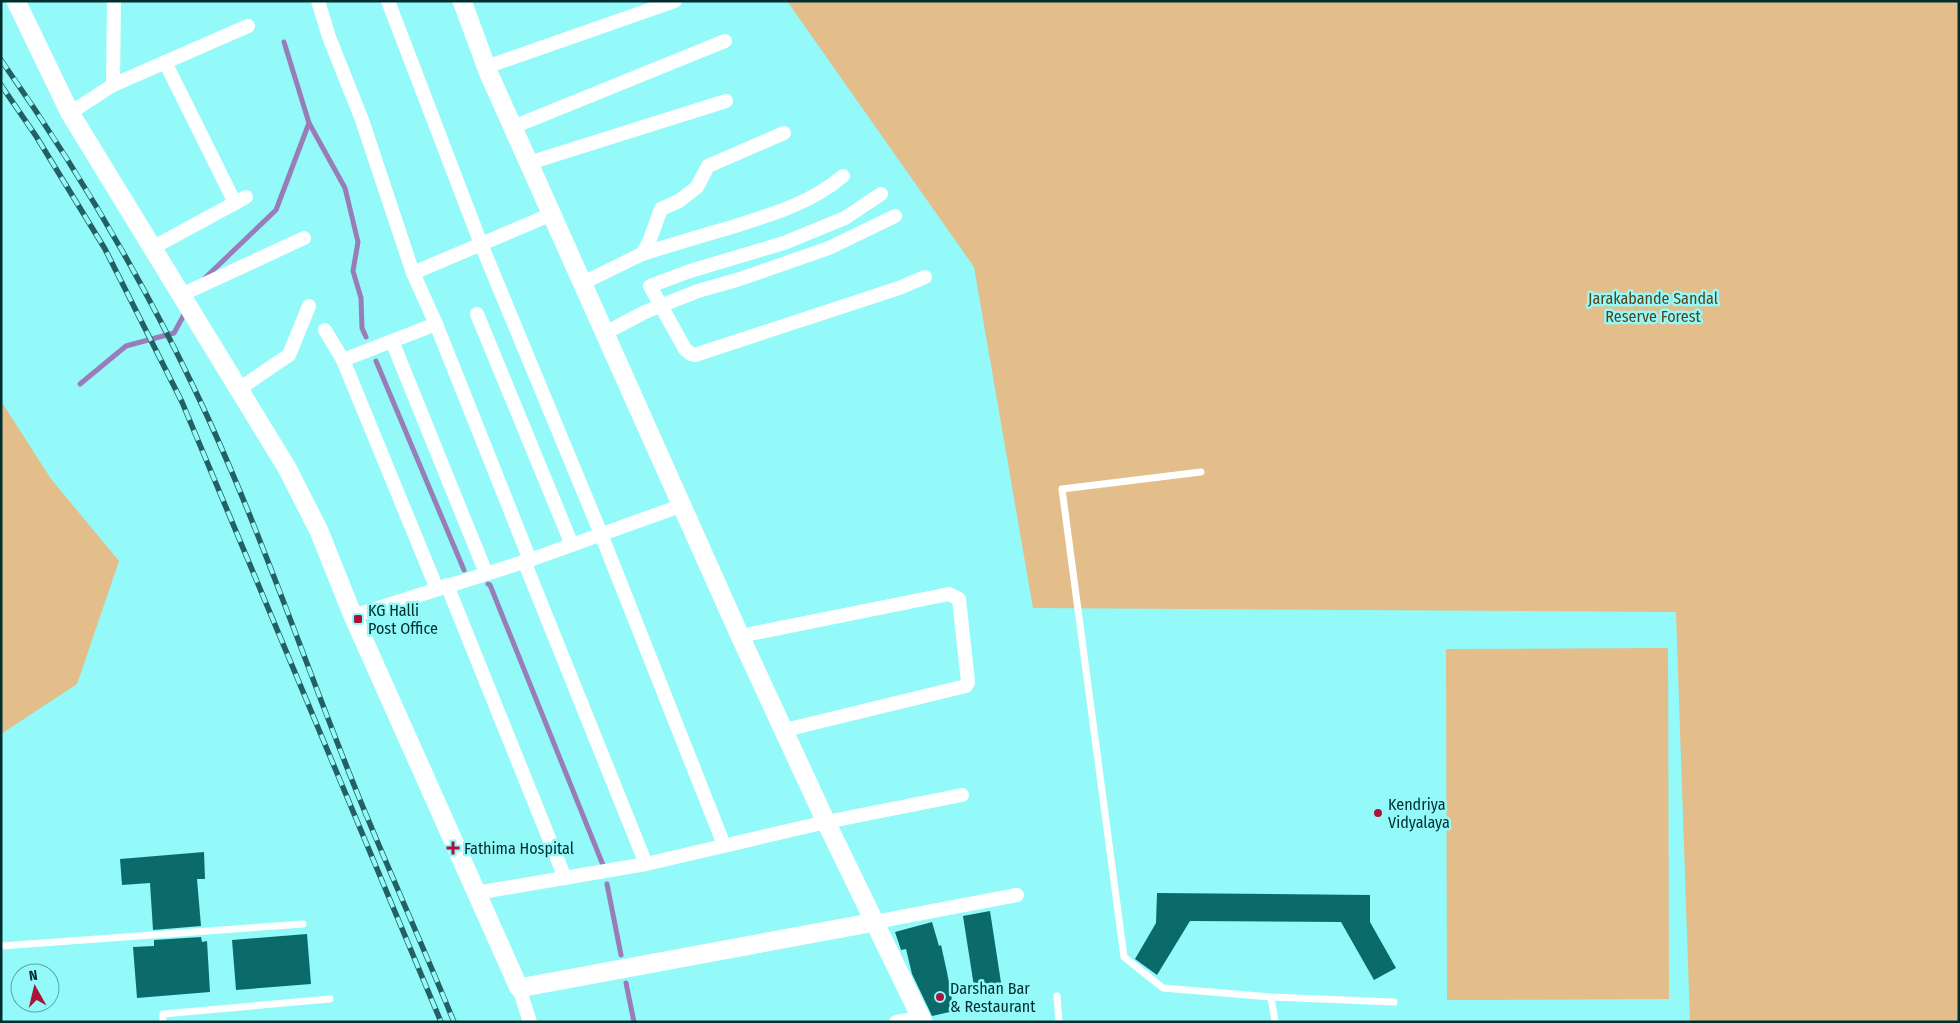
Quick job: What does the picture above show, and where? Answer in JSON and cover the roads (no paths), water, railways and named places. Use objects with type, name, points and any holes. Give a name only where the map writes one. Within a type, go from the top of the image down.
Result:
[{"type":"street","points":[[16,1],[70,113],[287,468],[319,531],[353,616],[519,988],[530,1022]]},
{"type":"street","points":[[113,85],[114,1]]},
{"type":"street","points":[[318,1],[329,36],[362,120],[413,273],[436,324],[526,560],[646,864]]},
{"type":"street","points":[[388,1],[481,244],[601,534],[724,845]]},
{"type":"street","points":[[462,1],[486,67],[740,636],[826,822],[922,1020],[896,1022]]},
{"type":"street","points":[[486,67],[675,1]]},
{"type":"street","points":[[70,113],[113,85],[248,26]]},
{"type":"street","points":[[513,128],[725,42]]},
{"type":"street","points":[[152,248],[241,200],[165,62]]},
{"type":"street","points":[[529,164],[726,101]]},
{"type":"street","points":[[642,254],[649,242],[661,209],[679,201],[696,187],[708,166],[784,133]]},
{"type":"street","points":[[583,283],[642,254],[781,211],[806,201],[829,188],[843,176]]},
{"type":"street","points":[[881,194],[845,218],[784,243],[690,271],[650,286],[685,349],[695,355],[899,288],[925,277]]},
{"type":"street","points":[[413,273],[552,214]]},
{"type":"street","points":[[605,333],[660,306],[698,291],[740,279],[829,248],[896,216]]},
{"type":"street","points":[[181,295],[304,238]]},
{"type":"street","points":[[239,389],[289,355],[309,306]]},
{"type":"street","points":[[477,314],[572,545]]},
{"type":"street","points":[[343,360],[436,324]]},
{"type":"street","points":[[325,330],[343,360],[442,587],[565,878]]},
{"type":"street","points":[[392,341],[486,573]]},
{"type":"street","points":[[353,616],[572,545],[683,505]]},
{"type":"street","points":[[740,636],[949,594],[959,599],[968,682],[966,686],[784,730]]},
{"type":"street","points":[[476,893],[646,864],[826,822],[962,795]]},
{"type":"street","points":[[519,988],[1017,896]]},
{"type":"lane","points":[[1201,472],[1062,489],[1124,957],[1163,988],[1271,997],[1394,1002]]},
{"type":"lane","points":[[1,946],[303,924]]},
{"type":"lane","points":[[1057,996],[1059,1022]]},
{"type":"lane","points":[[1271,997],[1275,1022]]},
{"type":"lane","points":[[163,1022],[163,1014],[330,999]]},
{"type":"waterway","points":[[284,42],[309,123],[345,188],[358,242],[353,271],[361,298],[362,328],[366,337]]},
{"type":"waterway","points":[[205,278],[276,210],[309,123]]},
{"type":"waterway","points":[[80,384],[126,346],[174,333],[186,311]]},
{"type":"waterway","points":[[376,361],[464,570]]},
{"type":"waterway","points":[[488,584],[603,865]]},
{"type":"waterway","points":[[607,884],[621,955]]},
{"type":"waterway","points":[[626,983],[634,1022]]},
{"type":"railway","points":[[1,60],[80,179],[151,303],[194,388],[259,538],[358,795],[454,1022]]},
{"type":"railway","points":[[1,85],[36,136],[105,249],[182,402],[441,1022]]},
{"type":"place","name":"KG Halli Post Office","points":[[358,619]]},
{"type":"place","name":"Kendriya Vidyalaya","points":[[1378,813]]},
{"type":"place","name":"Fathima Hospital","points":[[453,848]]},
{"type":"place","name":"Darshan Bar & Restaurant","points":[[940,997]]},
{"type":"park label","name":"Jarakabande Sandal Reserve Forest","points":[[1653,307]]}]
